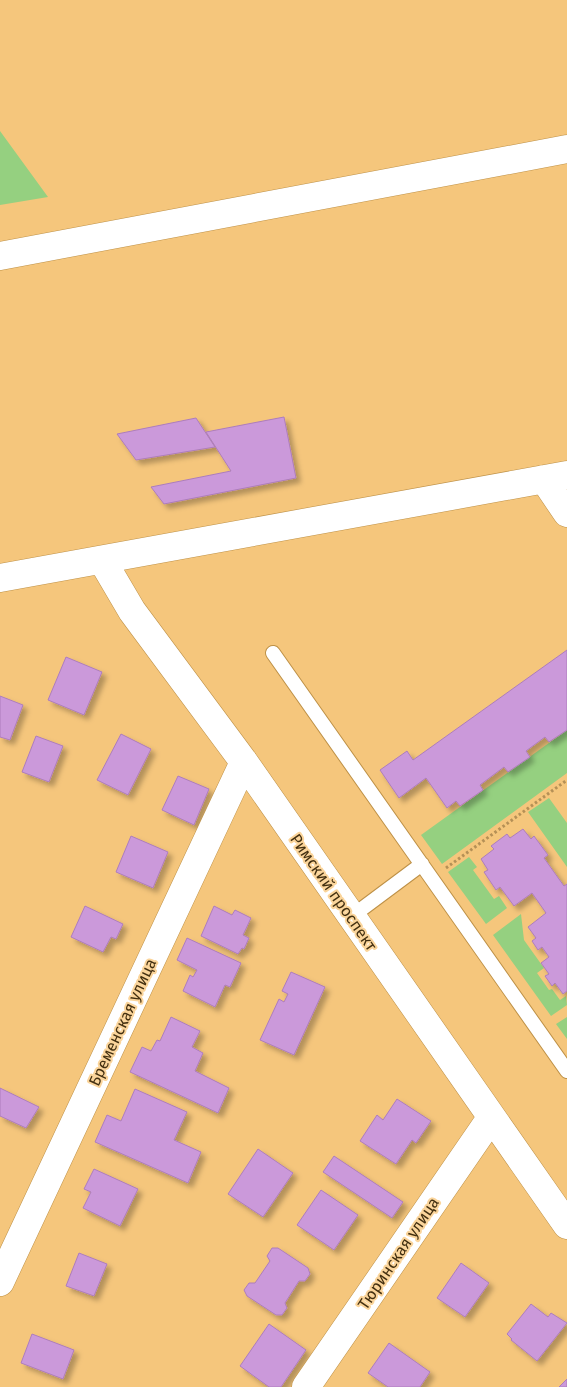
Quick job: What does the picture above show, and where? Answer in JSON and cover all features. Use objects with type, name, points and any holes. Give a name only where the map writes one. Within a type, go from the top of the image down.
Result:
[{"type":"street","points":[[0,256],[567,149]]},
{"type":"street","points":[[0,578],[555,477],[567,512]]},
{"type":"street","name":"Римский проспект","points":[[102,560],[132,611],[244,762],[567,1225]]},
{"type":"street","name":"Бременская улица","points":[[0,1282],[244,762]]},
{"type":"street","name":"Тюринская улица","points":[[306,1387],[491,1118]]},
{"type":"lane","points":[[273,653],[567,1071]]},
{"type":"lane","points":[[351,917],[422,864]]},
{"type":"path","points":[[432,879],[567,780]]},
{"type":"green space","points":[[0,131],[48,197],[0,205]]},
{"type":"green space","points":[[567,730],[567,773],[442,864],[421,835]]},
{"type":"green space","points":[[549,798],[567,823],[567,867],[528,812]]},
{"type":"green space","points":[[469,857],[477,867],[473,870],[494,899],[499,896],[507,908],[486,924],[448,872]]},
{"type":"green space","points":[[521,914],[524,940],[544,968],[537,973],[549,990],[552,989],[560,1000],[566,996],[567,1005],[551,1016],[493,935]]},
{"type":"green space","points":[[567,1017],[567,1039],[556,1024]]},
{"type":"building","points":[[284,417],[296,478],[164,504],[151,487],[231,471],[206,432]]},
{"type":"building","points":[[196,418],[215,447],[136,460],[117,434]]},
{"type":"building","points":[[567,650],[567,730],[549,742],[545,737],[526,751],[530,757],[508,772],[504,767],[480,785],[483,790],[460,806],[456,801],[447,808],[426,778],[399,798],[380,770],[407,751],[413,760]]},
{"type":"building","points":[[66,657],[102,672],[84,715],[48,700]]},
{"type":"building","points":[[0,696],[23,705],[10,740],[0,737]]},
{"type":"building","points":[[121,734],[151,749],[128,795],[97,780]]},
{"type":"building","points":[[36,736],[63,746],[49,782],[22,772]]},
{"type":"building","points":[[178,776],[209,789],[194,825],[162,810]]},
{"type":"building","points":[[523,829],[531,839],[534,836],[548,855],[544,858],[564,886],[567,884],[567,991],[563,994],[555,983],[552,986],[545,976],[549,974],[541,963],[549,957],[542,947],[538,950],[532,941],[536,938],[528,927],[546,913],[532,893],[514,906],[500,887],[496,890],[484,872],[488,870],[481,859],[494,849],[491,846],[507,834],[510,838]]},
{"type":"building","points":[[131,836],[168,852],[153,888],[116,872]]},
{"type":"building","points":[[85,906],[123,924],[116,939],[111,937],[103,952],[71,937]]},
{"type":"building","points":[[214,906],[232,915],[235,910],[251,918],[243,935],[249,938],[244,949],[242,948],[238,954],[201,936]]},
{"type":"building","points":[[187,938],[241,963],[230,987],[225,985],[215,1007],[183,991],[190,975],[193,977],[197,970],[177,960]]},
{"type":"building","points":[[291,972],[325,987],[294,1055],[260,1040],[279,999],[284,1002],[288,994],[282,991]]},
{"type":"building","points":[[171,1017],[200,1031],[192,1047],[203,1053],[195,1071],[229,1088],[218,1113],[130,1072],[142,1047],[151,1051],[157,1040],[160,1041]]},
{"type":"building","points":[[0,1088],[39,1107],[26,1128],[0,1116]]},
{"type":"building","points":[[135,1089],[187,1112],[174,1140],[201,1152],[188,1183],[95,1142],[107,1115],[121,1121]]},
{"type":"building","points":[[397,1099],[431,1121],[416,1143],[412,1140],[396,1164],[360,1141],[377,1115],[383,1120]]},
{"type":"building","points":[[258,1149],[293,1173],[263,1217],[228,1194]]},
{"type":"building","points":[[334,1156],[403,1202],[392,1218],[323,1172]]},
{"type":"building","points":[[94,1169],[138,1189],[120,1226],[83,1208],[91,1192],[84,1189]]},
{"type":"building","points":[[321,1190],[358,1215],[334,1250],[297,1225]]},
{"type":"building","points":[[272,1248],[278,1248],[308,1268],[310,1274],[305,1281],[299,1281],[285,1303],[287,1308],[282,1315],[276,1315],[247,1296],[244,1290],[249,1283],[255,1283],[270,1261],[267,1256]]},
{"type":"building","points":[[79,1253],[107,1264],[94,1296],[66,1286]]},
{"type":"building","points":[[461,1263],[489,1283],[465,1317],[437,1298]]},
{"type":"building","points":[[531,1304],[548,1317],[551,1313],[567,1323],[537,1361],[511,1340],[507,1334]]},
{"type":"building","points":[[269,1324],[306,1350],[281,1387],[269,1387],[240,1366]]},
{"type":"building","points":[[32,1334],[74,1350],[63,1379],[21,1363]]},
{"type":"building","points":[[389,1343],[430,1372],[420,1387],[388,1387],[368,1373]]},
{"type":"building","points":[[567,1379],[567,1387],[559,1387]]}]
